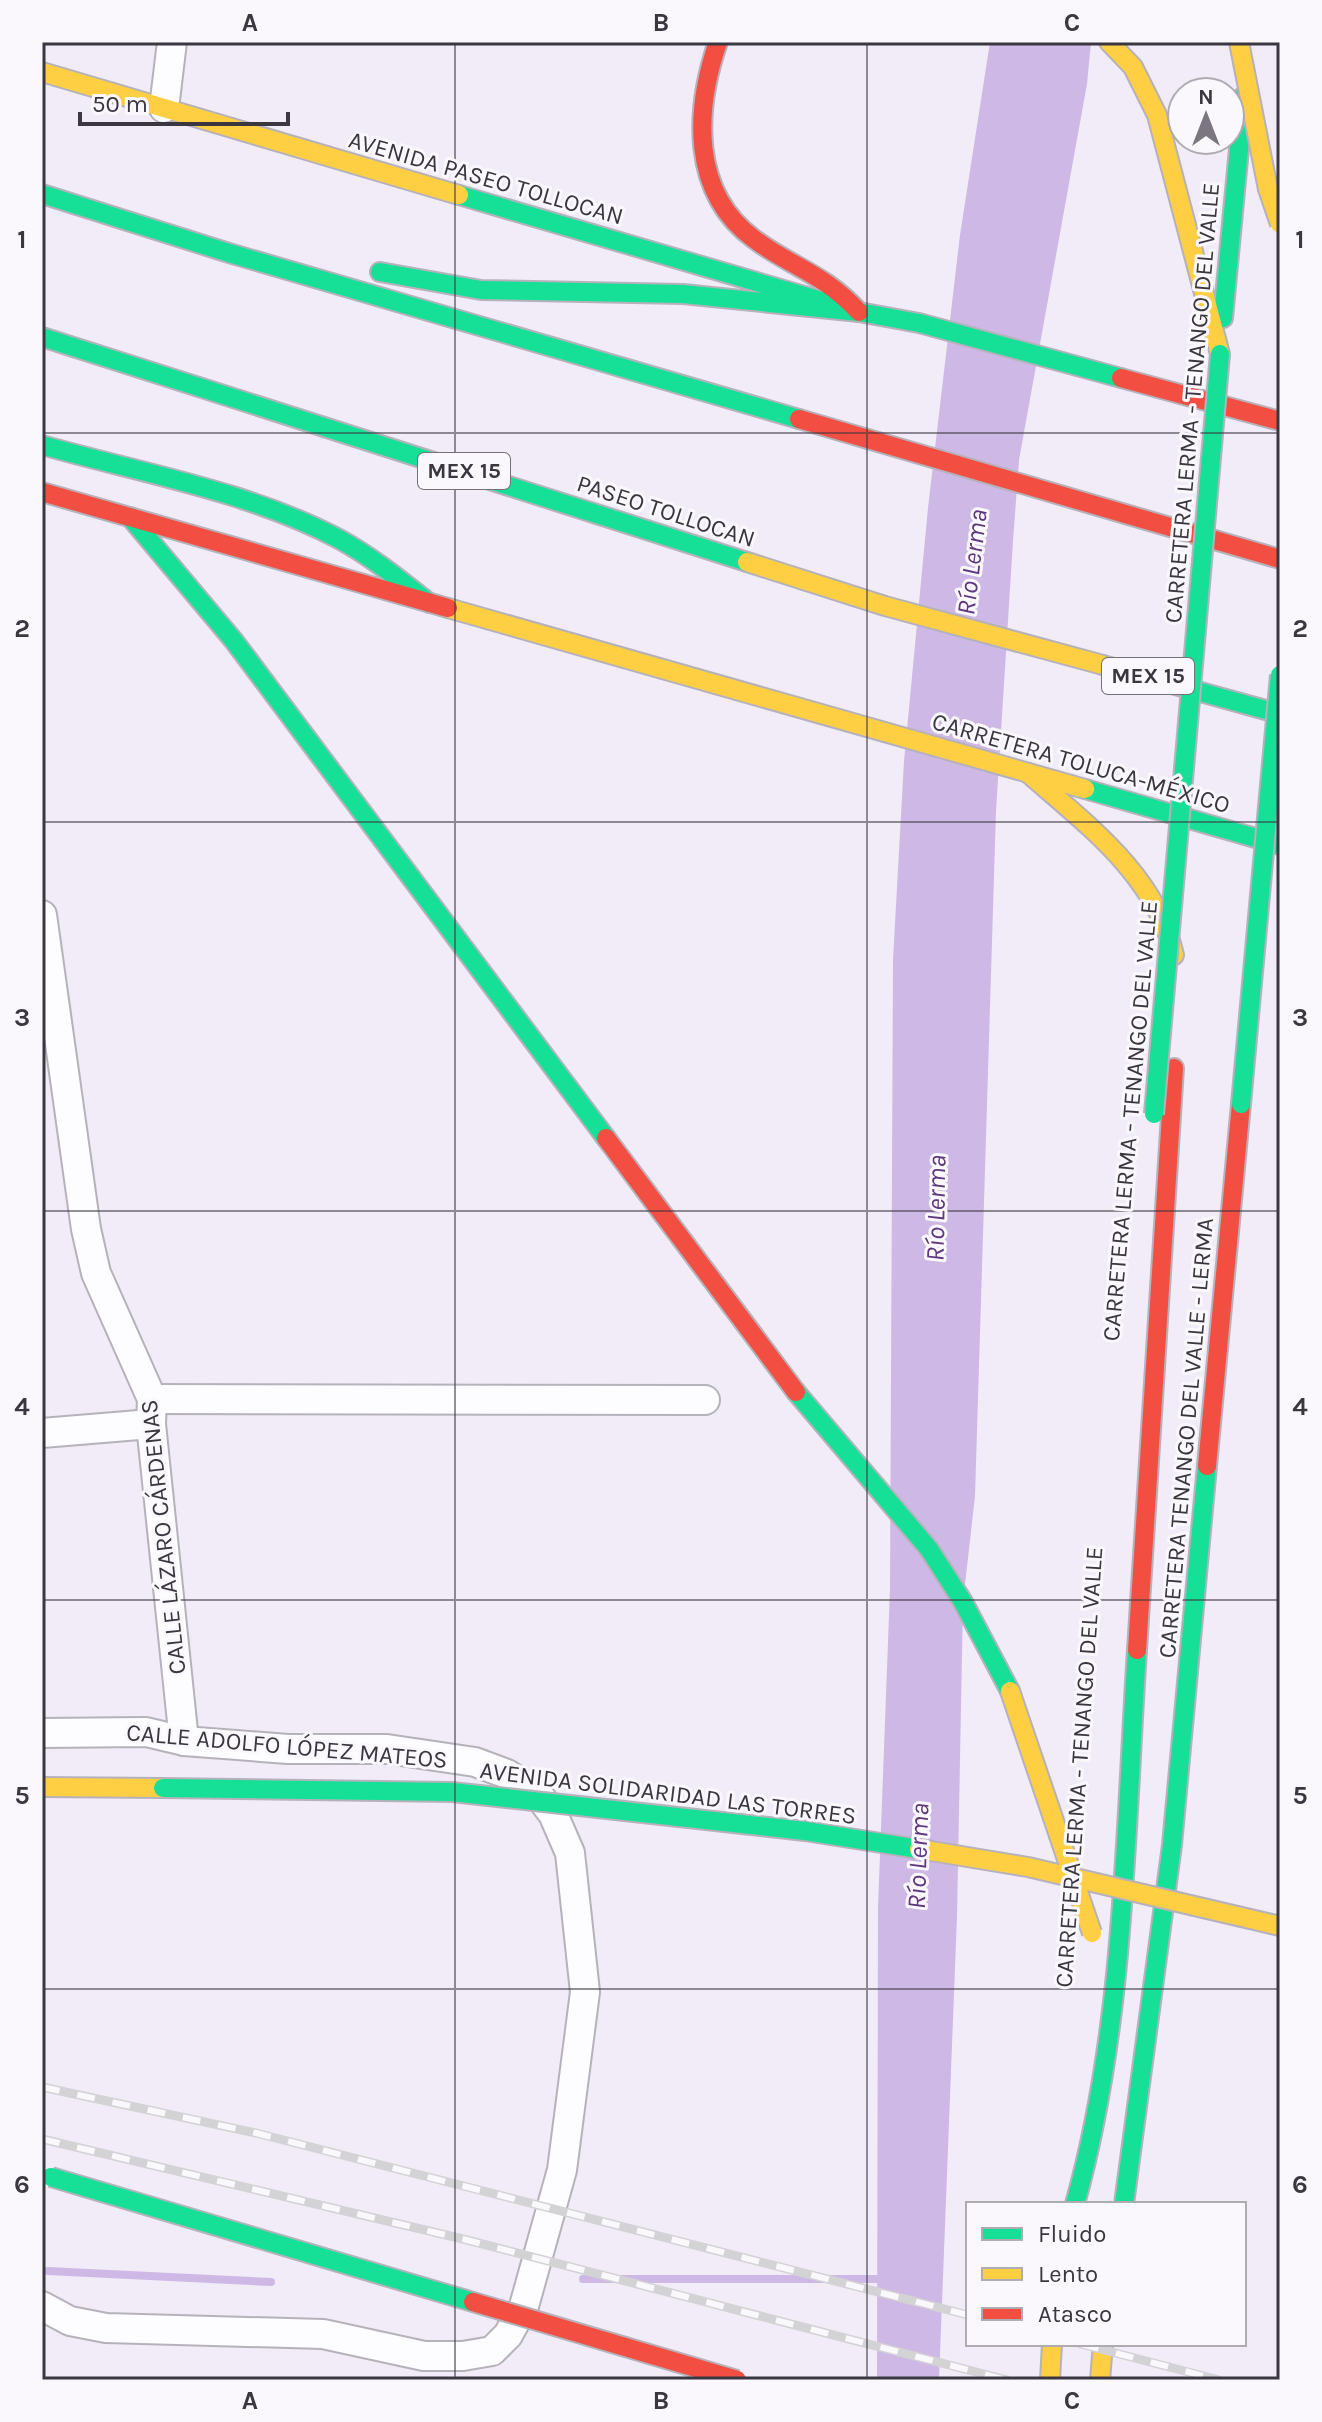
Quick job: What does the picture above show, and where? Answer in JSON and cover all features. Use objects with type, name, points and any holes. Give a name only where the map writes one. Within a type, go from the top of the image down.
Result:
[{"type":"main road","points":[[718,42],[709,68],[701,121],[708,173],[717,198],[744,231],[835,287],[859,312]]},
{"type":"main road","points":[[1109,42],[1133,67],[1157,115],[1220,354]]},
{"type":"main road","points":[[1239,42],[1268,189],[1280,224]]},
{"type":"main road","name":"CARRETERA LERMA - TENANGO DEL VALLE","points":[[1142,1271],[1249,42]]},
{"type":"main road","name":"AVENIDA PASEO TOLLOCAN","points":[[42,72],[859,312],[919,323],[1280,421]]},
{"type":"main road","points":[[42,194],[229,253],[1280,559]]},
{"type":"main road","points":[[229,253],[356,269],[481,290],[683,294],[859,312]]},
{"type":"main road","name":"PASEO TOLLOCAN","points":[[42,337],[885,606],[1016,639],[1280,714]]},
{"type":"main road","points":[[42,445],[235,501],[329,534],[379,563],[429,603]]},
{"type":"main road","points":[[42,492],[429,603]]},
{"type":"main road","name":"CARRETERA LERMA - TENANGO DEL VALLE","points":[[130,517],[234,641],[800,1398],[929,1549],[963,1602],[1010,1691],[1091,1940],[1096,1870]]},
{"type":"main road","name":"CARRETERA TOLUCA-MÉXICO","points":[[429,603],[1280,845]]},
{"type":"main road","name":"CARRETERA TENANGO DEL VALLE - LERMA","points":[[1124,2202],[1151,2023],[1172,1845],[1280,675]]},
{"type":"main road","points":[[1020,771],[1118,856],[1141,883],[1162,918],[1173,949],[1176,986],[1175,1053],[1117,1954],[1107,2056],[1093,2143],[1076,2202]]},
{"type":"main road","name":"AVENIDA SOLIDARIDAD LAS TORRES","points":[[42,1787],[452,1792],[805,1831],[1028,1867],[1280,1926]]},
{"type":"main road","points":[[1063,2202],[1069,2144]]},
{"type":"main road","points":[[47,2176],[737,2380]]},
{"type":"main road","points":[[1050,2380],[1052,2346]]},
{"type":"main road","points":[[1100,2380],[1103,2346]]},
{"type":"street","points":[[164,108],[172,42]]},
{"type":"street","name":"CALLE LÁZARO CÁRDENAS","points":[[42,915],[74,1167],[92,1258],[152,1412],[184,1741]]},
{"type":"street","points":[[42,1433],[152,1412],[705,1400]]},
{"type":"street","name":"CALLE ADOLFO LÓPEZ MATEOS","points":[[42,1733],[146,1732],[184,1741],[288,1749],[387,1749],[475,1762],[507,1774],[537,1793],[553,1814],[570,1853],[585,1992],[562,2170],[524,2306],[508,2335],[492,2351],[463,2356],[424,2356],[323,2334],[106,2328],[70,2321],[42,2306]]},
{"type":"water","name":"Río Lerma","points":[[990,42],[1091,42],[1087,84],[1019,460],[1013,541],[996,811],[975,1496],[963,1602],[957,1916],[939,2380],[877,2380],[878,1908],[890,1589],[893,960],[904,761],[928,508],[960,235]]},
{"type":"waterway","points":[[48,2271],[271,2282]]},
{"type":"waterway","points":[[583,2279],[887,2279]]},
{"type":"railway","points":[[42,2087],[256,2133],[966,2314]]},
{"type":"railway","points":[[42,2139],[467,2240],[1007,2380]]},
{"type":"railway","points":[[1089,2346],[1219,2380]]},
{"type":"traffic: fast","points":[[1223,318],[1238,156]]},
{"type":"traffic: fast","points":[[42,194],[229,253],[799,419]]},
{"type":"traffic: fast","points":[[459,195],[859,312],[919,323],[1121,378]]},
{"type":"traffic: fast","points":[[380,272],[481,290],[683,294],[859,312]]},
{"type":"traffic: fast","points":[[42,337],[747,562]]},
{"type":"traffic: fast","points":[[1154,1114],[1220,354]]},
{"type":"traffic: fast","points":[[42,445],[193,484],[304,522],[363,553],[429,603]]},
{"type":"traffic: fast","points":[[130,517],[234,641],[606,1138]]},
{"type":"traffic: fast","points":[[1103,665],[1280,714]]},
{"type":"traffic: fast","points":[[1241,1104],[1280,675]]},
{"type":"traffic: fast","points":[[1085,789],[1280,845]]},
{"type":"traffic: fast","points":[[796,1392],[929,1549],[963,1602],[1010,1691]]},
{"type":"traffic: fast","points":[[1124,2202],[1172,1845],[1207,1466]]},
{"type":"traffic: fast","points":[[1076,2202],[1092,2136],[1113,1999],[1137,1650]]},
{"type":"traffic: fast","points":[[163,1788],[452,1792],[805,1831],[919,1849]]},
{"type":"traffic: fast","points":[[51,2177],[473,2302]]},
{"type":"traffic: slow","points":[[1109,42],[1133,67],[1157,115],[1220,354]]},
{"type":"traffic: slow","points":[[1239,42],[1268,189],[1280,224]]},
{"type":"traffic: slow","points":[[42,72],[459,195]]},
{"type":"traffic: slow","points":[[747,562],[885,606],[1103,665]]},
{"type":"traffic: slow","points":[[448,608],[1085,789]]},
{"type":"traffic: slow","points":[[1028,773],[1095,832],[1135,876],[1165,926],[1174,955]]},
{"type":"traffic: slow","points":[[1010,1691],[1092,1933]]},
{"type":"traffic: slow","points":[[42,1787],[163,1788]]},
{"type":"traffic: slow","points":[[919,1849],[1028,1867],[1280,1926]]},
{"type":"traffic: slow","points":[[1050,2380],[1052,2346]]},
{"type":"traffic: slow","points":[[1100,2380],[1103,2346]]},
{"type":"traffic: jam","points":[[718,42],[710,68],[702,121],[708,174],[718,198],[733,220],[754,239],[833,288],[859,312]]},
{"type":"traffic: jam","points":[[1121,378],[1280,421]]},
{"type":"traffic: jam","points":[[799,419],[1280,559]]},
{"type":"traffic: jam","points":[[42,492],[448,608]]},
{"type":"traffic: jam","points":[[1137,1650],[1174,1068]]},
{"type":"traffic: jam","points":[[1207,1466],[1241,1104]]},
{"type":"traffic: jam","points":[[606,1138],[796,1392]]},
{"type":"traffic: jam","points":[[473,2302],[737,2380]]}]
